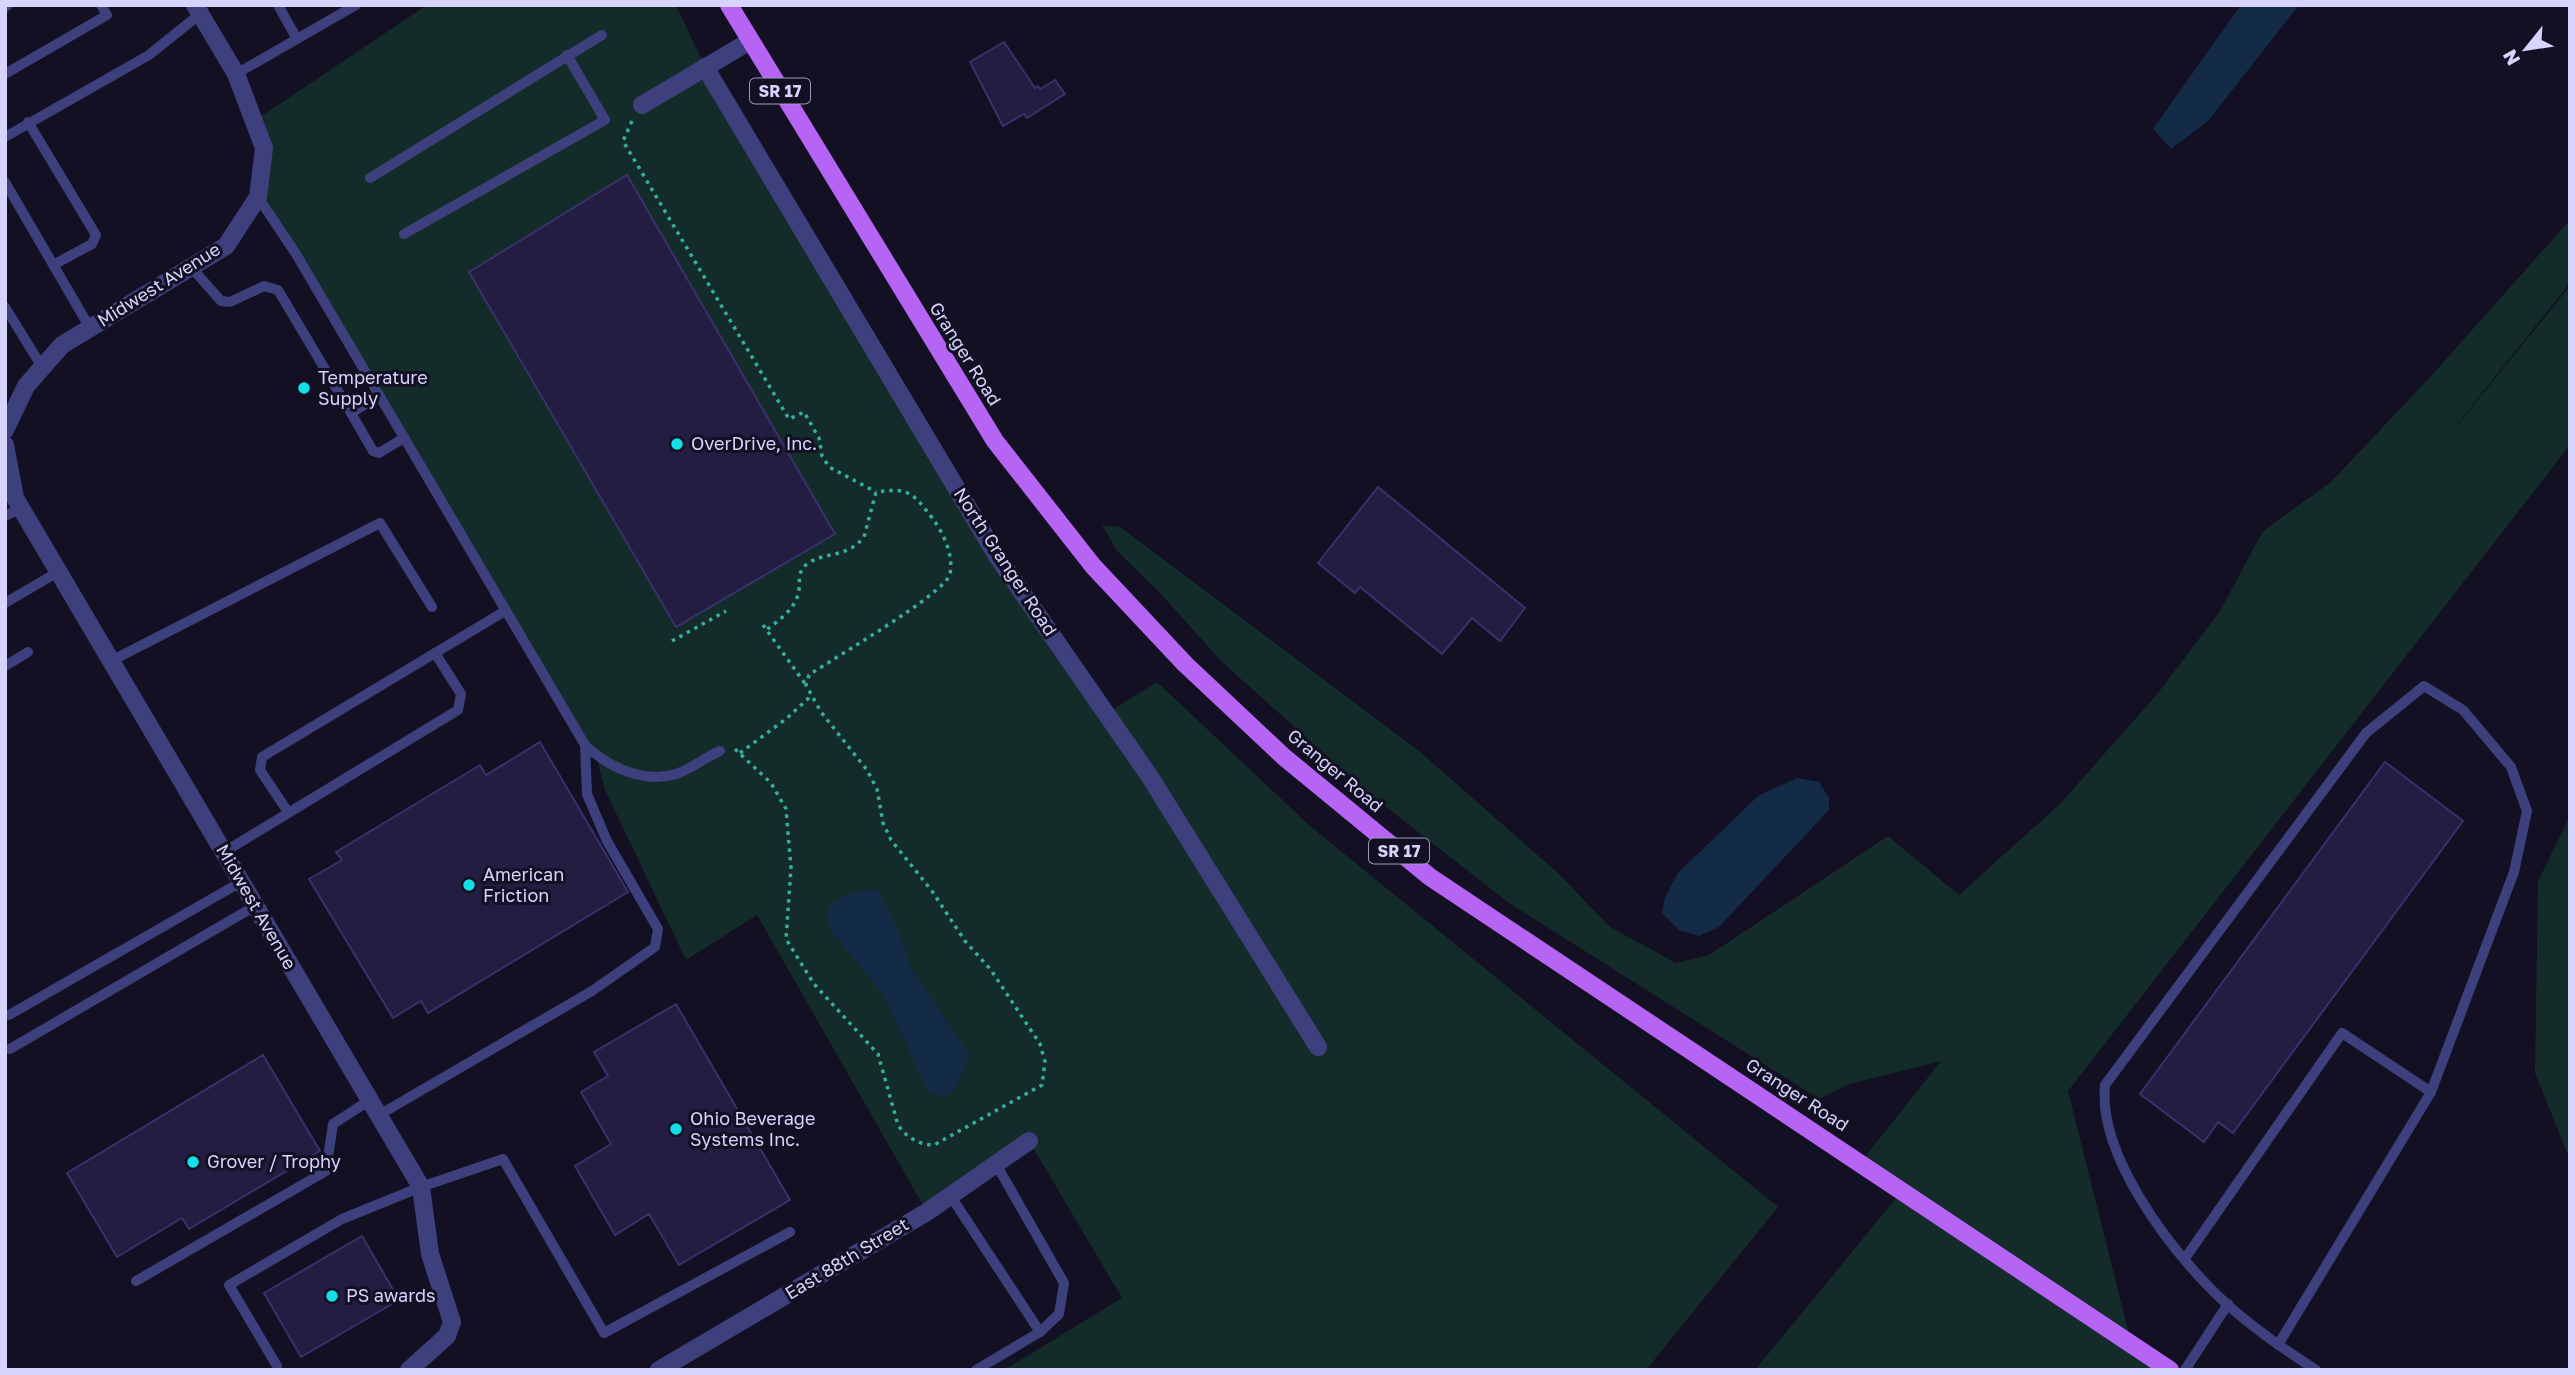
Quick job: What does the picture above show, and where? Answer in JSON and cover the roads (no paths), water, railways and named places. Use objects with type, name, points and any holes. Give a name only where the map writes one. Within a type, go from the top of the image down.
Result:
[{"type":"main road","name":"Granger Road","points":[[729,5],[995,441],[1093,566],[1185,664],[1284,757],[1430,877],[2170,1370]]},
{"type":"street","name":"Midwest Avenue","points":[[5,430],[26,386],[62,345],[226,246],[258,197],[264,148],[236,74],[198,10]]},
{"type":"street","points":[[642,105],[750,41]]},
{"type":"street","name":"North Granger Road","points":[[705,67],[997,556],[1150,777],[1318,1047]]},
{"type":"street","name":"Midwest Avenue","points":[[5,445],[15,498],[13,512],[58,572],[421,1187],[430,1254],[452,1322],[447,1336],[409,1370]]},
{"type":"street","name":"East 88th Street","points":[[659,1370],[950,1195],[1029,1141]]},
{"type":"lane","points":[[5,74],[107,16],[102,5]]},
{"type":"lane","points":[[278,5],[298,38]]},
{"type":"lane","points":[[236,74],[356,5]]},
{"type":"lane","points":[[5,137],[149,55],[198,10]]},
{"type":"lane","points":[[370,178],[603,35]]},
{"type":"lane","points":[[404,234],[605,120],[567,55]]},
{"type":"lane","points":[[28,122],[96,235],[92,244],[53,265]]},
{"type":"lane","points":[[5,182],[89,328]]},
{"type":"lane","points":[[258,197],[279,226],[585,745],[596,755],[632,774],[659,778],[677,774],[720,751]]},
{"type":"lane","points":[[191,267],[221,301],[230,302],[264,286],[278,290],[373,451],[379,453],[404,438]]},
{"type":"lane","points":[[5,307],[43,368]]},
{"type":"lane","points":[[351,412],[379,396]]},
{"type":"lane","points":[[111,661],[380,523],[432,607]]},
{"type":"lane","points":[[5,603],[58,572]]},
{"type":"lane","points":[[288,812],[260,770],[262,757],[505,611]]},
{"type":"lane","points":[[5,666],[28,652]]},
{"type":"lane","points":[[225,852],[458,710],[461,694],[435,653]]},
{"type":"lane","points":[[2278,1345],[2431,1092],[2514,872],[2526,811],[2511,767],[2463,710],[2424,686],[2367,733],[2105,1085],[2103,1103],[2118,1156],[2154,1219],[2228,1304],[2278,1345],[2316,1370]]},
{"type":"lane","points":[[136,1281],[326,1171],[333,1124],[374,1108],[592,991],[656,947],[658,929],[607,841],[587,794],[585,745]]},
{"type":"lane","points":[[9,1015],[241,882]]},
{"type":"lane","points":[[10,1049],[255,906]]},
{"type":"lane","points":[[2186,1258],[2342,1032],[2431,1092]]},
{"type":"lane","points":[[277,1366],[229,1285],[342,1219],[421,1187],[503,1159],[604,1333],[790,1232]]},
{"type":"lane","points":[[976,1370],[1040,1332],[1059,1314],[1064,1283],[996,1164]]},
{"type":"lane","points":[[950,1195],[1040,1332]]},
{"type":"lane","points":[[2185,1370],[2228,1304]]},
{"type":"water","points":[[2241,5],[2299,5],[2208,121],[2171,149],[2153,129]]},
{"type":"water","points":[[1797,778],[1819,782],[1829,798],[1829,810],[1719,927],[1699,936],[1679,930],[1662,913],[1665,897],[1678,873],[1758,796]]},
{"type":"water","points":[[877,889],[901,937],[910,966],[970,1056],[953,1092],[946,1097],[931,1094],[882,993],[831,931],[828,919],[833,903],[847,895]]},
{"type":"place","name":"Temperature Supply","points":[[304,388]]},
{"type":"place","name":"OverDrive, Inc.","points":[[677,444]]},
{"type":"place","name":"American Friction","points":[[469,885]]},
{"type":"place","name":"Ohio Beverage Systems Inc.","points":[[676,1129]]},
{"type":"place","name":"Grover / Trophy","points":[[193,1162]]},
{"type":"place","name":"PS awards","points":[[332,1296]]}]
